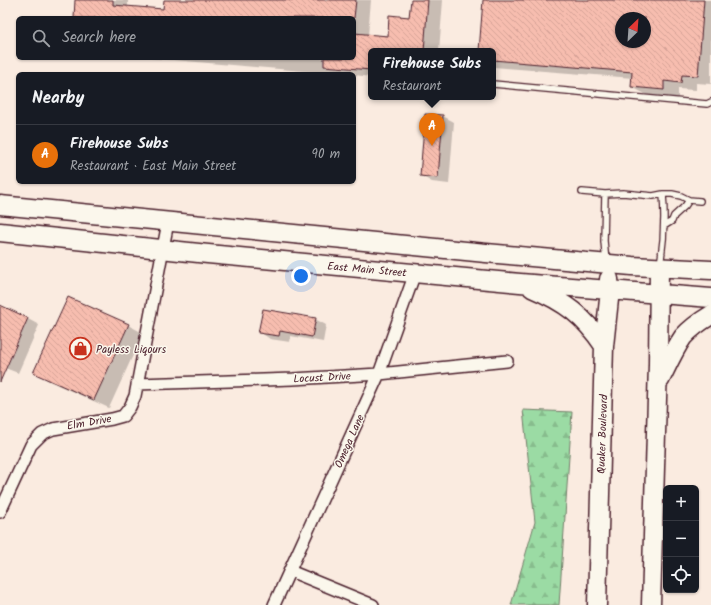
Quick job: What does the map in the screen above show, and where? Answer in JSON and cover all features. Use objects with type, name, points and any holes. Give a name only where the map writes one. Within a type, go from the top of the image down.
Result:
[{"type":"main road","points":[[0,205],[486,254],[660,268],[711,270]]},
{"type":"main road","name":"East Main Street","points":[[0,232],[520,283],[711,298]]},
{"type":"main road","name":"Quaker Boulevard","points":[[597,605],[604,346],[610,290],[606,264]]},
{"type":"main road","points":[[651,605],[658,294],[660,268]]},
{"type":"main road","points":[[520,283],[550,296],[568,307],[586,323],[597,335],[604,346]]},
{"type":"main road","points":[[657,386],[677,346],[693,328],[711,315]]},
{"type":"street","name":"Elm Drive","points":[[0,512],[31,445],[42,434],[54,428],[123,416],[130,407],[135,396],[168,222]]},
{"type":"street","name":"Omega Lane","points":[[274,605],[379,374],[415,273]]},
{"type":"street","name":"Locust Drive","points":[[137,384],[293,379],[379,374],[507,361]]},
{"type":"street","points":[[290,571],[373,605]]},
{"type":"lane","points":[[496,84],[707,104],[711,102]]},
{"type":"lane","points":[[582,192],[605,194],[623,193],[653,196],[663,194],[681,196],[689,200],[700,201]]},
{"type":"lane","points":[[605,194],[604,241],[606,264]]},
{"type":"lane","points":[[660,268],[664,226],[663,194]]},
{"type":"lane","points":[[664,226],[672,221],[674,216],[689,200]]},
{"type":"green space","points":[[523,410],[572,412],[559,605],[511,605],[535,522]]},
{"type":"building","points":[[75,0],[113,0],[113,5],[163,9],[164,0],[356,0],[354,16],[74,16]]},
{"type":"building","points":[[411,0],[428,0],[424,48],[368,48],[368,70],[324,66],[324,60],[356,60],[356,33],[388,36],[389,15],[409,17]]},
{"type":"building","points":[[483,0],[704,0],[698,76],[682,75],[681,83],[664,81],[664,90],[631,87],[632,72],[496,60],[496,48],[479,48]]},
{"type":"building","points":[[425,114],[443,115],[438,178],[420,176]]},
{"type":"building","name":"Payless Liqours","points":[[68,297],[129,324],[94,400],[33,373]]},
{"type":"building","points":[[0,305],[28,318],[0,382]]},
{"type":"building","points":[[263,309],[316,318],[312,337],[280,331],[279,336],[258,333]]},
{"type":"place","name":"Firehouse Subs","points":[[432,146]]},
{"type":"place","name":"Payless Liqours","points":[[81,349]]}]
